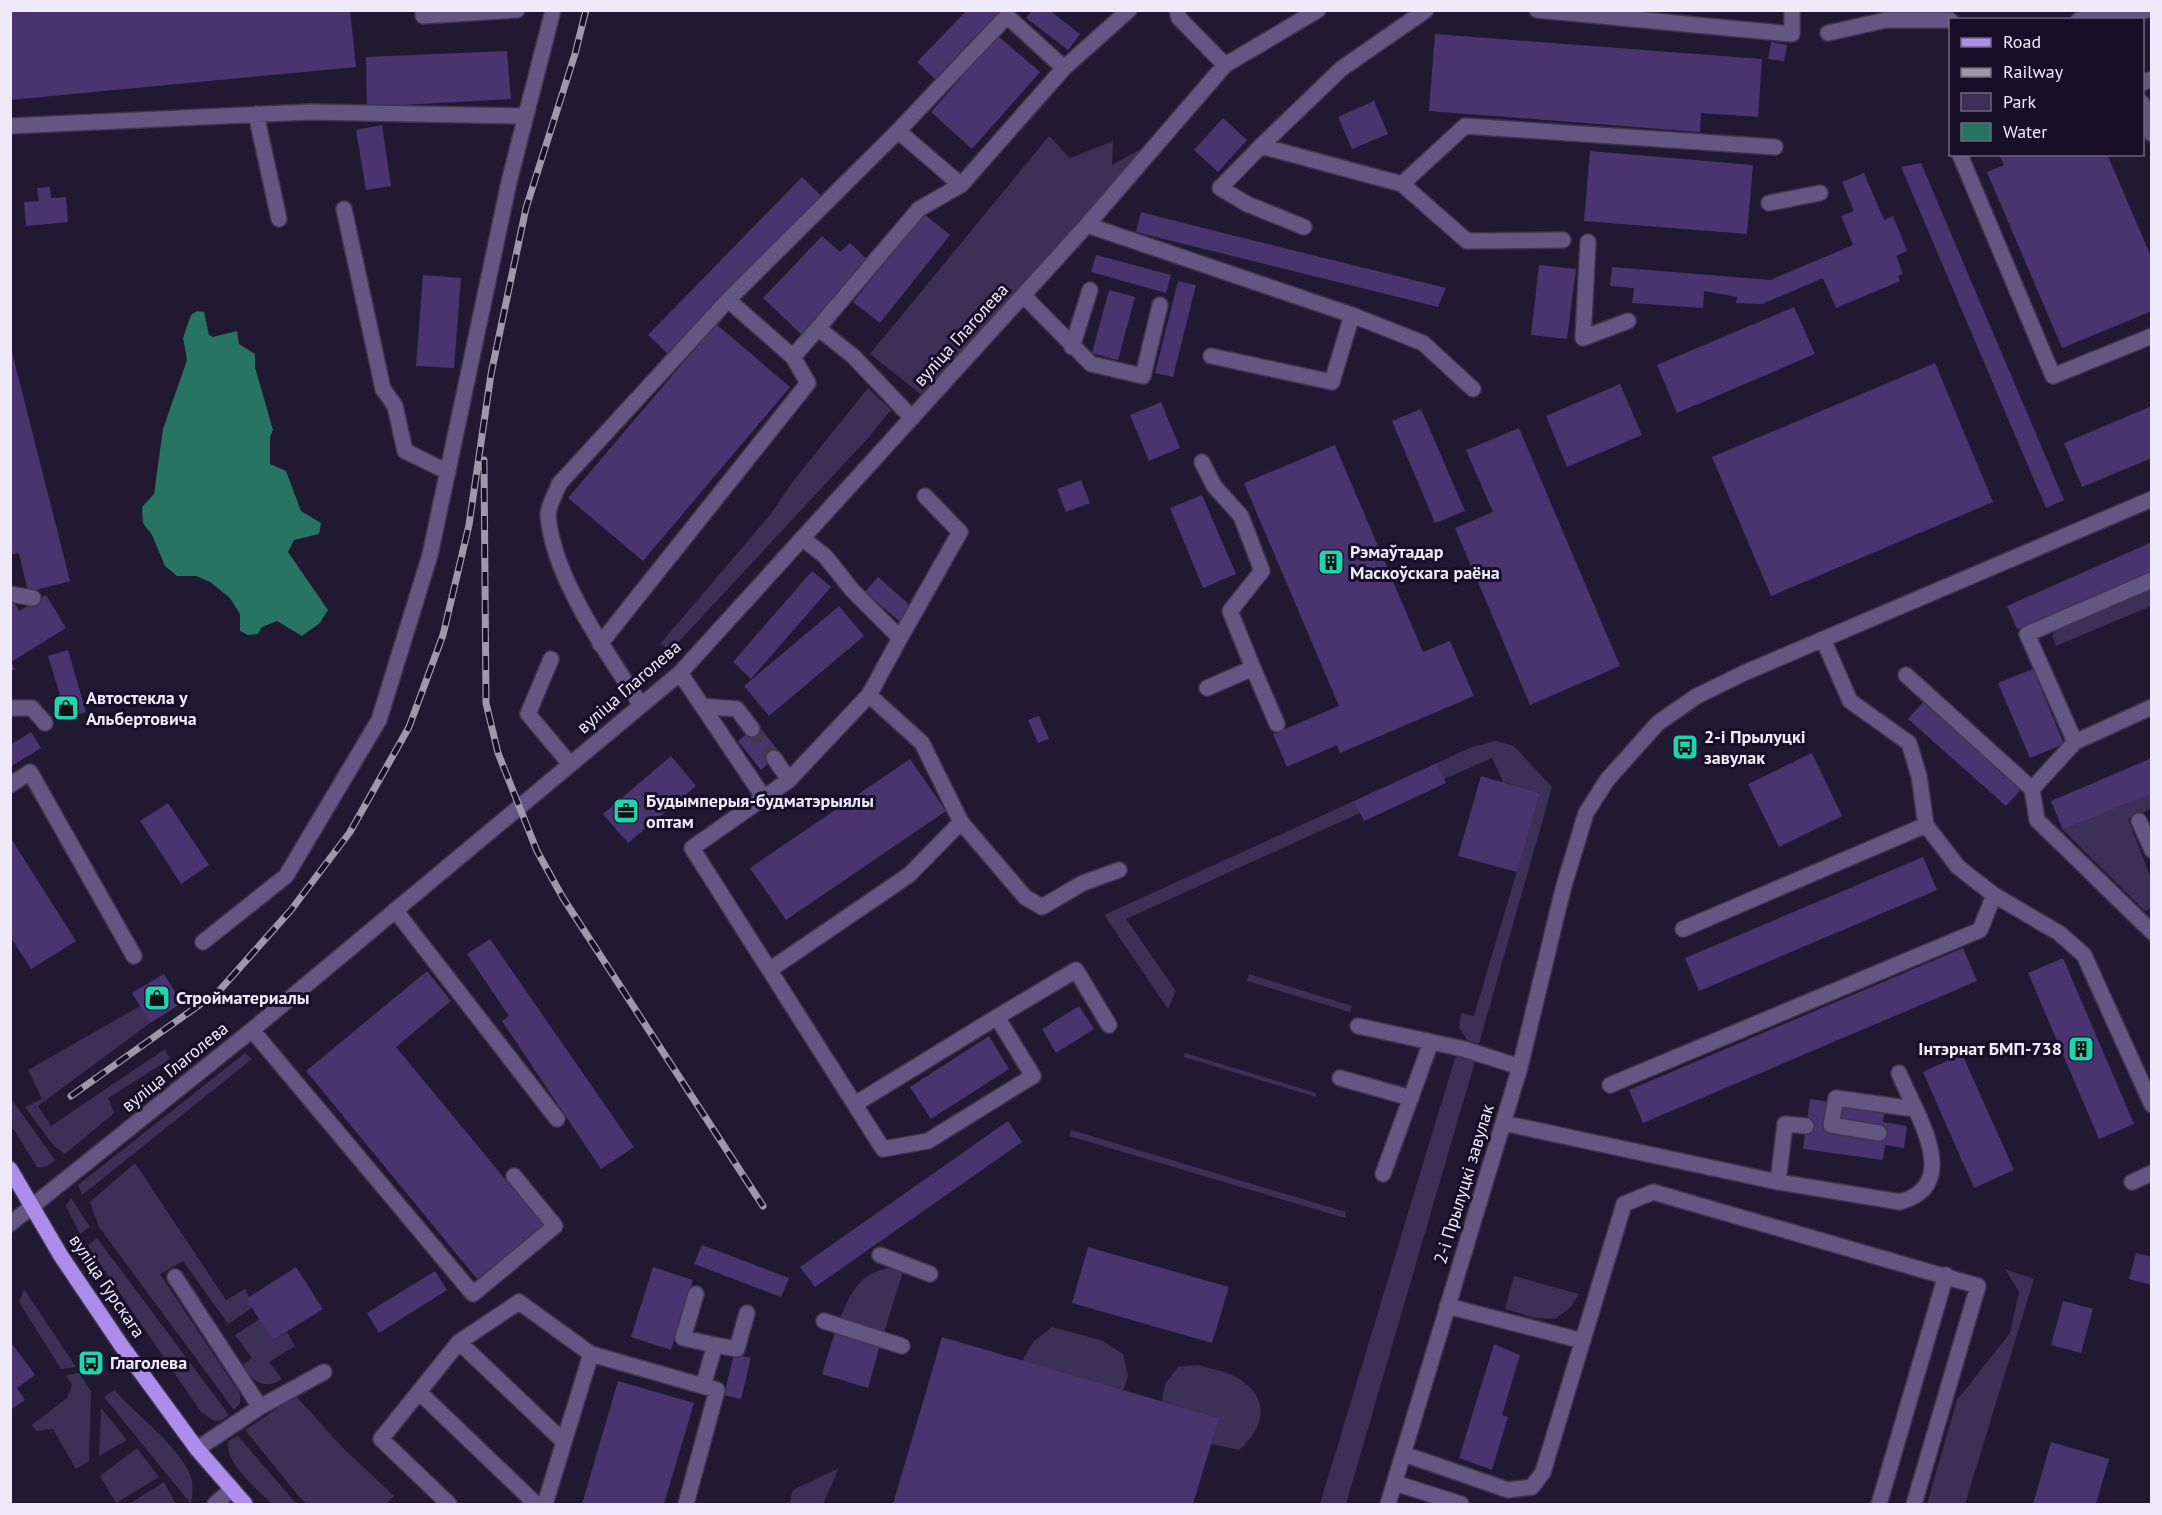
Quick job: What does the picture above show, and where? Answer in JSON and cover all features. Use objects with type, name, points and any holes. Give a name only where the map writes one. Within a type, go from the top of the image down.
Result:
[{"type":"main road","name":"вуліца Гурскага","points":[[10,1169],[61,1256],[121,1345],[197,1449],[245,1504]]},
{"type":"street","points":[[423,10],[423,16],[517,10]]},
{"type":"street","points":[[202,942],[286,876],[379,720],[430,555],[507,194],[553,10]]},
{"type":"street","points":[[793,357],[919,209],[961,185],[1065,68],[1129,10]]},
{"type":"street","points":[[1177,10],[1179,18],[1225,65]]},
{"type":"street","name":"вуліца Глаголева","points":[[10,1224],[34,1208],[252,1030],[680,672],[1087,225],[1225,65],[1318,10]]},
{"type":"street","points":[[1304,227],[1247,204],[1220,188],[1341,69],[1426,10]]},
{"type":"street","points":[[1537,10],[1792,34],[1792,10]]},
{"type":"street","points":[[2098,18],[2148,10]]},
{"type":"street","points":[[641,705],[600,644],[559,561],[548,512],[559,484],[728,300],[898,131],[1007,16],[1065,68]]},
{"type":"street","points":[[1828,33],[1886,20],[1949,20]]},
{"type":"street","points":[[2144,111],[2151,134]]},
{"type":"street","points":[[10,126],[310,112],[526,117]]},
{"type":"street","points":[[256,114],[279,219]]},
{"type":"street","points":[[1402,184],[1465,126],[1775,147]]},
{"type":"street","points":[[898,131],[961,185]]},
{"type":"street","points":[[1261,146],[1402,184],[1467,241],[1563,240]]},
{"type":"street","points":[[1960,156],[2053,376],[2151,336]]},
{"type":"street","points":[[1769,203],[1820,193]]},
{"type":"street","points":[[344,209],[383,389],[395,406],[405,451],[448,472]]},
{"type":"street","points":[[1087,225],[1352,315],[1423,344],[1473,388]]},
{"type":"street","points":[[1588,242],[1583,338],[1628,321]]},
{"type":"street","points":[[1072,347],[1090,290]]},
{"type":"street","points":[[1023,295],[1091,364],[1143,376],[1160,305]]},
{"type":"street","points":[[600,644],[808,383],[793,357],[728,300]]},
{"type":"street","points":[[1211,356],[1332,382],[1352,315]]},
{"type":"street","points":[[818,328],[854,357],[912,418]]},
{"type":"street","points":[[1202,462],[1214,486],[1241,516],[1262,571],[1230,611],[1277,724]]},
{"type":"street","points":[[925,496],[960,532],[869,695],[789,780],[692,848],[771,969],[883,1149],[928,1141],[1033,1076],[997,1017]]},
{"type":"street","name":"2-і Прылуцкі завулак","points":[[1388,1504],[1520,1067],[1563,889],[1586,813],[1607,780],[1658,723],[1697,696],[1822,639],[2151,499]]},
{"type":"street","points":[[802,538],[825,556],[852,590],[900,638]]},
{"type":"street","points":[[2075,742],[2027,634],[2151,580]]},
{"type":"street","points":[[10,594],[33,598]]},
{"type":"street","points":[[1822,639],[1850,701],[1909,743],[1919,776],[1926,825],[1958,867],[1994,895],[2059,933],[2084,955],[2151,1105]]},
{"type":"street","points":[[551,658],[528,714],[570,764]]},
{"type":"street","points":[[1207,688],[1253,668]]},
{"type":"street","points":[[680,672],[764,798]]},
{"type":"street","points":[[1906,675],[2032,789],[2037,820],[2151,932]]},
{"type":"street","points":[[869,695],[922,743],[961,822],[1024,897],[1042,907],[1083,883],[1119,870]]},
{"type":"street","points":[[702,706],[737,709],[753,729]]},
{"type":"street","points":[[2032,789],[2075,742],[2151,707]]},
{"type":"street","points":[[10,708],[32,708],[45,723]]},
{"type":"street","points":[[774,758],[789,780]]},
{"type":"street","points":[[10,785],[30,772],[134,956]]},
{"type":"street","points":[[2139,821],[2151,850]]},
{"type":"street","points":[[771,969],[909,875],[961,822]]},
{"type":"street","points":[[1683,929],[1926,825]]},
{"type":"street","points":[[1610,1085],[1980,930],[1994,895]]},
{"type":"street","points":[[395,910],[558,1119]]},
{"type":"street","points":[[855,1104],[1076,970],[1109,1025]]},
{"type":"street","points":[[1359,1026],[1431,1042],[1520,1067]]},
{"type":"street","points":[[252,1030],[474,1294],[555,1226],[514,1176]]},
{"type":"street","points":[[1383,1174],[1431,1042]]},
{"type":"street","points":[[1503,1123],[1778,1182],[1882,1201],[1900,1202],[1913,1198],[1925,1190],[1931,1178],[1933,1166],[1931,1151],[1899,1073]]},
{"type":"street","points":[[1340,1078],[1411,1098]]},
{"type":"street","points":[[1879,1133],[1831,1125],[1836,1098],[1914,1109]]},
{"type":"street","points":[[1778,1182],[1785,1124],[1806,1126]]},
{"type":"street","points":[[2132,1182],[2151,1173]]},
{"type":"street","points":[[1404,1454],[1508,1490],[1532,1487],[1544,1473],[1624,1204],[1653,1192],[1978,1286],[1914,1504]]},
{"type":"street","points":[[880,1255],[930,1274]]},
{"type":"street","points":[[1879,1504],[1946,1275]]},
{"type":"street","points":[[175,1277],[260,1407]]},
{"type":"street","points":[[696,1294],[683,1338],[737,1349],[747,1313]]},
{"type":"street","points":[[449,1504],[381,1439],[459,1342],[519,1302],[591,1354],[717,1390],[686,1504]]},
{"type":"street","points":[[1447,1306],[1583,1341]]},
{"type":"street","points":[[824,1321],[902,1346]]},
{"type":"street","points":[[459,1342],[564,1442]]},
{"type":"street","points":[[703,1386],[715,1345]]},
{"type":"street","points":[[545,1504],[591,1354]]},
{"type":"street","points":[[197,1449],[260,1407],[324,1372]]},
{"type":"street","points":[[419,1392],[536,1504]]},
{"type":"street","points":[[1395,1483],[1461,1504]]},
{"type":"street","points":[[214,1504],[232,1490]]},
{"type":"green space","points":[[1049,136],[1070,158],[1113,141],[1112,165],[1156,141],[923,396],[870,354]]},
{"type":"green space","points":[[868,388],[891,410],[869,437],[671,650],[660,644],[770,515],[794,480]]},
{"type":"green space","points":[[2151,582],[2151,606],[2056,646],[2052,636],[2062,620]]},
{"type":"green space","points":[[1496,741],[1514,746],[1552,787],[1479,1044],[1467,1040],[1459,1027],[1461,1013],[1474,1016],[1540,793],[1503,782],[1492,758],[1444,779],[1437,763],[1472,747]]},
{"type":"green space","points":[[2151,793],[2151,809],[2128,819],[2151,878],[2151,908],[2145,911],[2063,830]]},
{"type":"green space","points":[[1354,801],[1360,813],[1126,919],[1176,991],[1168,1009],[1104,915]]},
{"type":"green space","points":[[1249,974],[1352,1006],[1350,1012],[1247,981]]},
{"type":"green space","points":[[140,1006],[150,1023],[38,1106],[51,1126],[165,1049],[170,1059],[108,1098],[114,1113],[65,1154],[54,1146],[25,1107],[42,1099],[28,1070]]},
{"type":"green space","points":[[245,1053],[252,1059],[82,1195],[78,1185]]},
{"type":"green space","points":[[1185,1053],[1316,1093],[1316,1097],[1184,1057]]},
{"type":"green space","points":[[1462,1056],[1475,1061],[1346,1504],[1320,1504],[1455,1058]]},
{"type":"green space","points":[[10,1097],[55,1160],[49,1165],[37,1167],[11,1125]]},
{"type":"green space","points":[[1071,1130],[1346,1212],[1345,1218],[1069,1136]]},
{"type":"green space","points":[[135,1163],[226,1300],[245,1289],[249,1297],[247,1299],[252,1308],[228,1324],[183,1261],[160,1274],[240,1394],[240,1403],[234,1410],[99,1227],[90,1202]]},
{"type":"green space","points":[[71,1198],[90,1227],[80,1234],[66,1206]]},
{"type":"green space","points":[[97,1238],[229,1415],[222,1420],[214,1421],[201,1412],[88,1246]]},
{"type":"green space","points":[[894,1267],[903,1272],[880,1345],[835,1332],[849,1298],[862,1281],[870,1274]]},
{"type":"green space","points":[[2005,1269],[2034,1279],[1965,1504],[1927,1504],[1957,1400],[2010,1333],[2019,1292]]},
{"type":"green space","points":[[1514,1276],[1579,1294],[1570,1308],[1555,1319],[1535,1318],[1505,1309]]},
{"type":"green space","points":[[24,1289],[76,1367],[61,1369],[19,1302]]},
{"type":"green space","points":[[260,1319],[273,1340],[287,1332],[295,1346],[269,1362],[282,1379],[270,1384],[255,1380],[247,1371],[243,1365],[252,1358],[235,1335]]},
{"type":"green space","points":[[1052,1327],[1101,1340],[1123,1354],[1128,1376],[1123,1390],[1022,1361],[1034,1341]]},
{"type":"green space","points":[[1199,1365],[1236,1377],[1255,1393],[1261,1412],[1259,1422],[1248,1441],[1239,1450],[1211,1444],[1218,1418],[1162,1401],[1165,1384],[1178,1367]]},
{"type":"green space","points":[[79,1373],[91,1391],[89,1461],[76,1469],[53,1429],[36,1431],[32,1425],[67,1398],[72,1385],[66,1375]]},
{"type":"green space","points":[[115,1390],[180,1457],[192,1481],[191,1504],[104,1397]]},
{"type":"green space","points":[[296,1396],[340,1445],[394,1496],[386,1504],[307,1504],[301,1499],[245,1430]]},
{"type":"green space","points":[[101,1408],[127,1440],[99,1456]]},
{"type":"green space","points":[[238,1436],[297,1504],[272,1504],[243,1476],[228,1450],[228,1441]]},
{"type":"green space","points":[[137,1448],[159,1477],[116,1503],[100,1476]]},
{"type":"green space","points":[[839,1468],[823,1504],[789,1504],[793,1490]]},
{"type":"green space","points":[[164,1482],[176,1504],[129,1504]]},
{"type":"water","points":[[197,311],[204,312],[209,335],[213,337],[237,331],[239,344],[255,354],[255,367],[273,430],[270,437],[270,464],[286,471],[301,511],[321,523],[319,534],[294,540],[288,552],[328,610],[320,623],[302,636],[277,621],[262,627],[258,634],[248,635],[240,631],[240,614],[230,598],[210,582],[196,576],[177,576],[165,566],[152,535],[143,523],[142,507],[154,494],[163,429],[187,360],[183,338],[191,315]]},
{"type":"building","points":[[10,10],[350,10],[356,67],[10,100]]},
{"type":"building","points":[[967,10],[1001,10],[935,79],[917,62]]},
{"type":"building","points":[[1032,10],[1049,10],[1080,34],[1068,50],[1026,18]]},
{"type":"building","points":[[1435,34],[1762,59],[1758,117],[1701,113],[1700,132],[1429,111]]},
{"type":"building","points":[[998,36],[1040,72],[972,149],[931,112]]},
{"type":"building","points":[[1771,42],[1787,45],[1784,61],[1768,59]]},
{"type":"building","points":[[507,51],[511,99],[367,107],[366,57]]},
{"type":"building","points":[[1374,101],[1388,134],[1352,149],[1338,117]]},
{"type":"building","points":[[1223,118],[1247,140],[1218,172],[1194,150]]},
{"type":"building","points":[[382,125],[391,186],[366,190],[356,130]]},
{"type":"building","points":[[1590,151],[1753,165],[1747,234],[1584,221]]},
{"type":"building","points":[[2000,156],[2108,156],[2152,259],[2152,311],[2062,348],[1987,172],[2004,165]]},
{"type":"building","points":[[1921,163],[2064,500],[2046,508],[1901,167]]},
{"type":"building","points":[[1864,173],[1884,220],[1893,216],[1907,251],[1896,256],[1903,274],[1898,276],[1900,281],[1836,308],[1823,278],[1762,304],[1736,303],[1737,297],[1704,291],[1703,308],[1632,303],[1634,288],[1610,286],[1612,267],[1770,280],[1853,245],[1841,216],[1854,211],[1842,182]]},
{"type":"building","points":[[802,177],[822,197],[668,354],[648,335]]},
{"type":"building","points":[[50,187],[51,198],[66,197],[68,222],[26,226],[24,202],[39,201],[37,188]]},
{"type":"building","points":[[1141,212],[1446,288],[1438,307],[1136,232]]},
{"type":"building","points":[[924,214],[950,235],[880,323],[853,302]]},
{"type":"building","points":[[822,236],[840,252],[850,243],[870,262],[801,334],[763,298]]},
{"type":"building","points":[[1096,255],[1171,275],[1166,293],[1091,272]]},
{"type":"building","points":[[1539,265],[1576,269],[1567,339],[1531,335]]},
{"type":"building","points":[[423,275],[461,278],[454,368],[416,366]]},
{"type":"building","points":[[1178,281],[1196,285],[1173,377],[1155,373]]},
{"type":"building","points":[[1109,290],[1135,297],[1118,360],[1092,353]]},
{"type":"building","points":[[1794,307],[1815,354],[1677,413],[1657,365]]},
{"type":"building","points":[[716,324],[790,387],[643,561],[568,498]]},
{"type":"building","points":[[10,344],[70,581],[28,592],[19,553],[10,555]]},
{"type":"building","points":[[1935,363],[1993,502],[1771,596],[1712,457]]},
{"type":"building","points":[[1620,384],[1642,435],[1567,467],[1546,416]]},
{"type":"building","points":[[1161,402],[1180,448],[1149,461],[1130,415]]},
{"type":"building","points":[[2152,406],[2152,458],[2082,487],[2064,443]]},
{"type":"building","points":[[1421,409],[1465,511],[1435,523],[1392,421]]},
{"type":"building","points":[[1519,428],[1620,666],[1530,705],[1455,528],[1493,512],[1466,450]]},
{"type":"building","name":"Рэмаўтадар Маскоўскага раёна","points":[[1335,445],[1423,652],[1450,641],[1474,696],[1340,753],[1337,745],[1287,767],[1273,734],[1339,706],[1244,483]]},
{"type":"building","points":[[1081,480],[1090,503],[1066,512],[1057,489]]},
{"type":"building","points":[[1202,495],[1236,574],[1203,588],[1170,508]]},
{"type":"building","points":[[2152,542],[2152,572],[2017,629],[2007,606]]},
{"type":"building","points":[[812,571],[831,587],[751,679],[733,662]]},
{"type":"building","points":[[878,577],[911,606],[899,621],[865,592]]},
{"type":"building","points":[[46,595],[66,628],[11,662],[15,669],[10,672],[10,605],[14,602],[19,611]]},
{"type":"building","points":[[839,606],[864,636],[769,716],[744,686]]},
{"type":"building","points":[[68,650],[86,712],[67,718],[48,656]]},
{"type":"building","points":[[2033,669],[2064,744],[2030,758],[1998,683]]},
{"type":"building","points":[[1924,701],[2022,788],[2006,806],[1908,719]]},
{"type":"building","points":[[1039,716],[1049,739],[1038,743],[1028,720]]},
{"type":"building","points":[[758,725],[780,753],[761,770],[738,741]]},
{"type":"building","points":[[31,732],[41,748],[10,767],[10,745]]},
{"type":"building","points":[[1812,753],[1842,816],[1779,847],[1748,784]]},
{"type":"building","points":[[671,756],[696,786],[628,843],[603,814]]},
{"type":"building","points":[[2152,758],[2152,793],[2063,830],[2051,801]]},
{"type":"building","points":[[910,759],[946,811],[786,920],[750,868]]},
{"type":"building","points":[[1437,763],[1446,783],[1364,821],[1354,801]]},
{"type":"building","points":[[1481,776],[1540,793],[1517,872],[1458,856]]},
{"type":"building","points":[[168,803],[209,865],[181,884],[140,821]]},
{"type":"building","points":[[10,837],[76,941],[31,969],[10,936]]},
{"type":"building","points":[[1923,857],[1937,890],[1699,991],[1685,958]]},
{"type":"building","points":[[490,939],[634,1147],[601,1169],[502,1021],[509,1016],[467,954]]},
{"type":"building","points":[[1963,948],[1977,981],[1643,1123],[1629,1090]]},
{"type":"building","name":"Інтэрнат БМП-738","points":[[2063,958],[2134,1124],[2099,1139],[2028,973]]},
{"type":"building","points":[[427,971],[451,1001],[396,1047],[544,1226],[478,1280],[306,1071]]},
{"type":"building","name":"Стройматериалы","points":[[164,974],[182,1003],[150,1023],[132,993]]},
{"type":"building","points":[[1079,1006],[1094,1029],[1056,1053],[1042,1029]]},
{"type":"building","points":[[989,1036],[1009,1069],[931,1119],[910,1087]]},
{"type":"building","points":[[1962,1054],[2014,1170],[1974,1188],[1923,1072]]},
{"type":"building","points":[[1810,1099],[1885,1110],[1883,1122],[1907,1126],[1904,1148],[1885,1145],[1883,1160],[1803,1149]]},
{"type":"building","points":[[1008,1121],[1022,1142],[815,1287],[800,1267]]},
{"type":"building","points":[[702,1245],[789,1278],[781,1297],[694,1264]]},
{"type":"building","points":[[1088,1247],[1229,1287],[1212,1343],[1072,1303]]},
{"type":"building","points":[[2136,1253],[2152,1257],[2152,1285],[2129,1279]]},
{"type":"building","points":[[296,1267],[323,1309],[273,1340],[246,1299]]},
{"type":"building","points":[[653,1267],[693,1280],[671,1350],[631,1337]]},
{"type":"building","points":[[435,1271],[447,1290],[379,1333],[367,1313]]},
{"type":"building","points":[[2063,1301],[2093,1309],[2081,1353],[2051,1345]]},
{"type":"building","points":[[835,1332],[880,1345],[868,1388],[822,1374]]},
{"type":"building","points":[[942,1337],[1219,1418],[1193,1504],[893,1504]]},
{"type":"building","points":[[10,1341],[35,1375],[17,1388],[25,1400],[10,1410]]},
{"type":"building","points":[[1494,1344],[1520,1355],[1502,1415],[1508,1417],[1492,1470],[1459,1458]]},
{"type":"building","points":[[734,1354],[751,1358],[741,1399],[724,1395]]},
{"type":"building","points":[[618,1381],[694,1403],[664,1504],[582,1504]]},
{"type":"building","points":[[2051,1442],[2109,1459],[2096,1504],[2033,1504]]},
{"type":"tunnel","points":[[752,729],[774,758]]},
{"type":"railway","points":[[71,1096],[219,991],[291,910],[350,832],[409,727],[443,635],[469,525],[491,374],[526,208],[575,54],[586,10]]},
{"type":"railway","points":[[484,460],[486,703],[498,753],[537,851],[563,898],[763,1206]]},
{"type":"place","name":"Рэмаўтадар Маскоўскага раёна","points":[[1331,562]]},
{"type":"place","name":"Автостекла у Альбертовича","points":[[66,708]]},
{"type":"place","name":"2-і Прылуцкі завулак","points":[[1685,747]]},
{"type":"place","name":"Будымперыя-будматэрыялы оптам","points":[[626,811]]},
{"type":"place","name":"Стройматериалы","points":[[157,998]]},
{"type":"place","name":"Інтэрнат БМП-738","points":[[2081,1049]]},
{"type":"place","name":"Глаголева","points":[[91,1363]]}]
